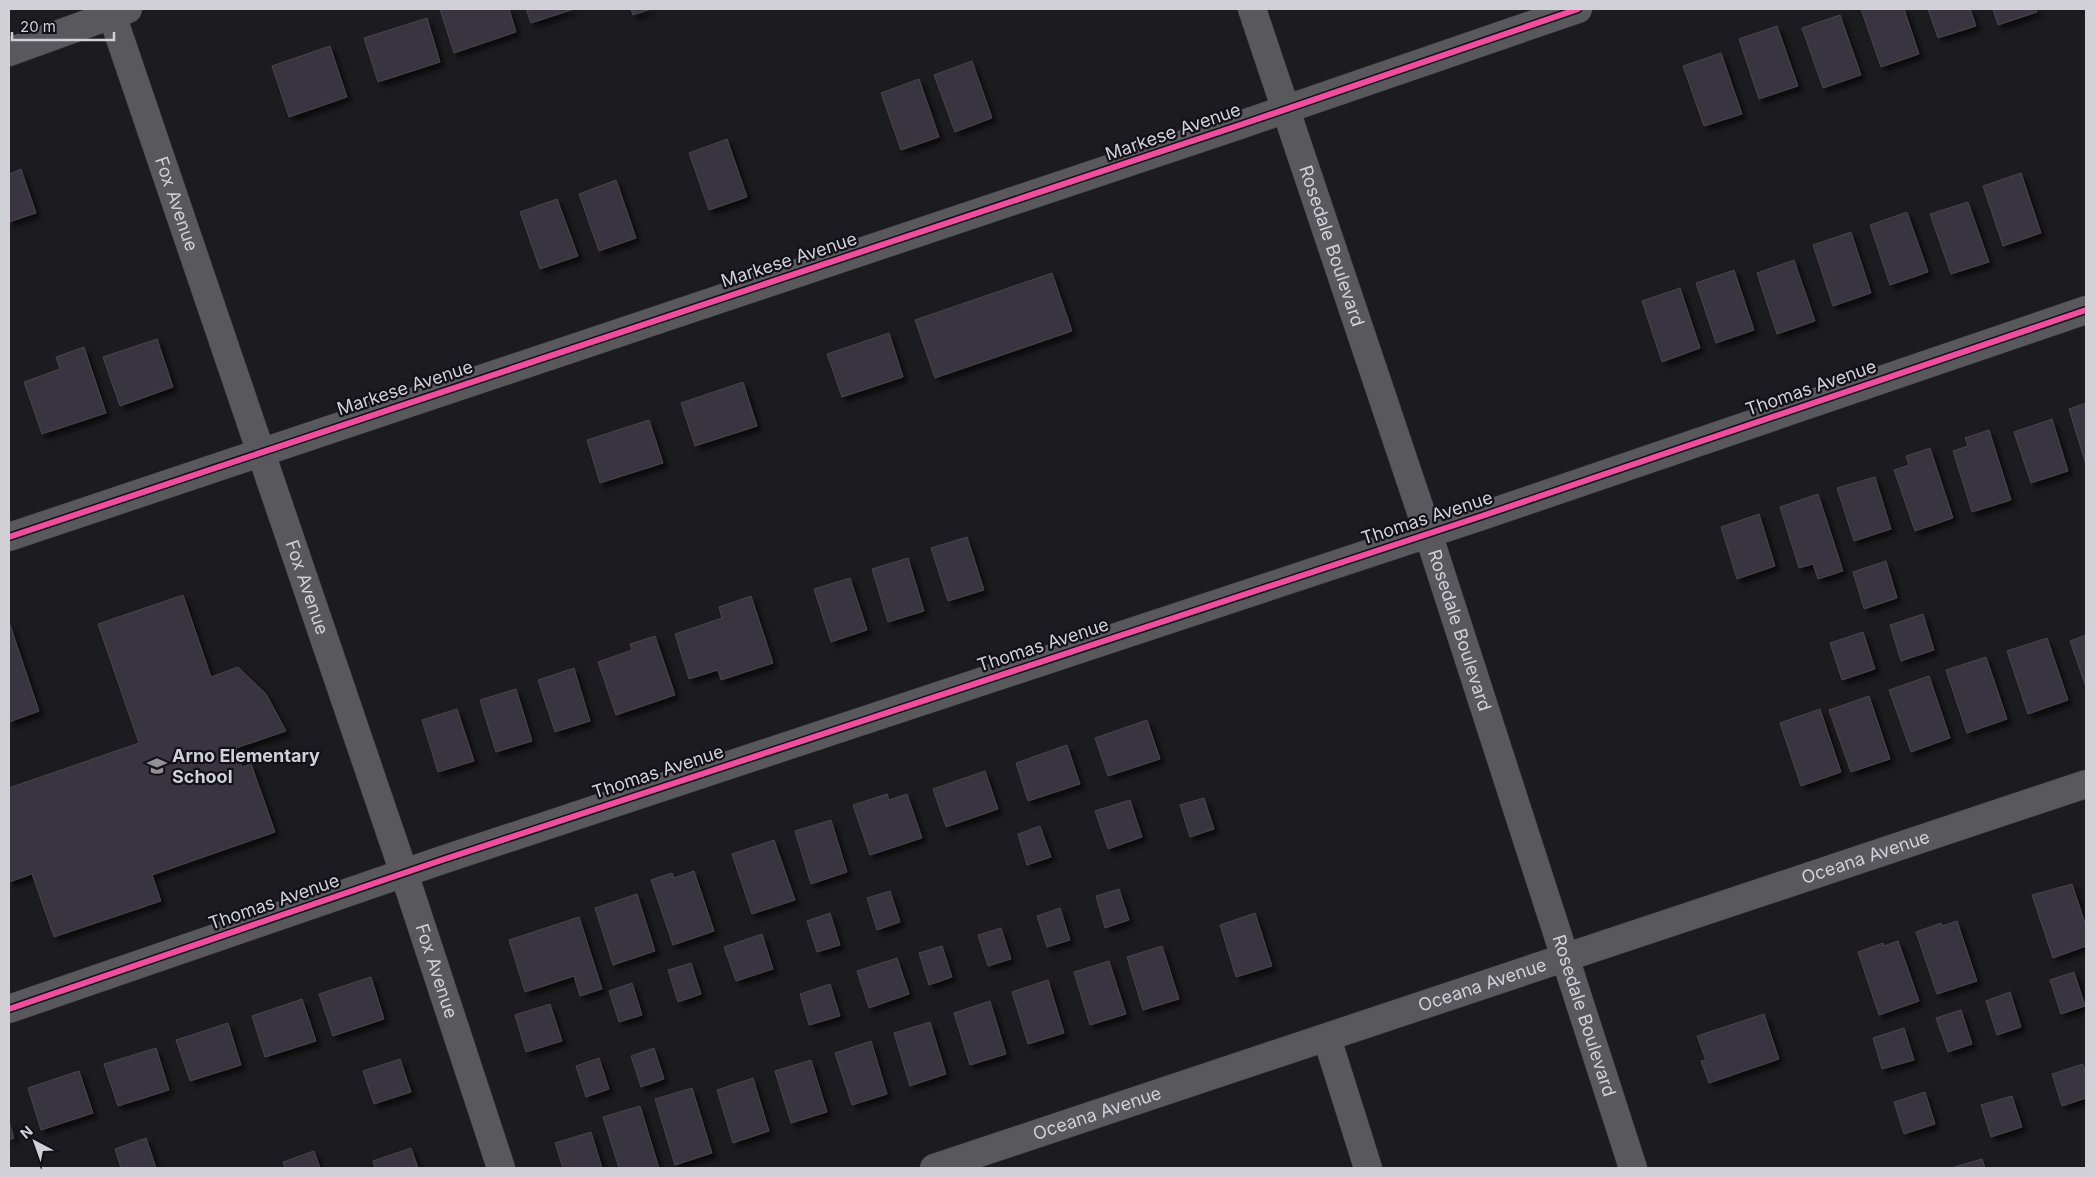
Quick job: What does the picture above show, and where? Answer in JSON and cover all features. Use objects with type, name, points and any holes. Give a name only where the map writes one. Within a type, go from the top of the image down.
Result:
[{"type":"street","name":"Rosedale Boulevard","points":[[1252,9],[1428,533],[1633,1168]]},
{"type":"street","name":"Markese Avenue","points":[[9,537],[1286,109],[1578,9]]},
{"type":"street","points":[[9,52],[117,10]]},
{"type":"street","name":"Fox Avenue","points":[[117,10],[261,452],[404,873],[501,1168]]},
{"type":"street","name":"Thomas Avenue","points":[[9,1009],[404,873],[1428,533],[2086,310]]},
{"type":"street","name":"Oceana Avenue","points":[[934,1168],[2086,784]]},
{"type":"street","points":[[1327,1038],[1368,1168]]},
{"type":"building","points":[[440,9],[509,9],[516,32],[454,53]]},
{"type":"building","points":[[526,9],[574,9],[531,23]]},
{"type":"building","points":[[631,9],[651,9],[633,15]]},
{"type":"building","points":[[1861,9],[1904,9],[1919,54],[1881,67]]},
{"type":"building","points":[[1928,9],[1970,9],[1976,26],[1938,38]]},
{"type":"building","points":[[1993,9],[2035,9],[2037,12],[1998,25]]},
{"type":"building","points":[[1840,15],[1861,75],[1823,88],[1802,28]]},
{"type":"building","points":[[427,18],[440,62],[378,82],[364,38]]},
{"type":"building","points":[[1777,26],[1798,86],[1759,99],[1739,39]]},
{"type":"building","points":[[330,46],[347,97],[289,117],[272,66]]},
{"type":"building","points":[[1721,53],[1742,114],[1704,126],[1683,66]]},
{"type":"building","points":[[972,61],[992,118],[955,132],[934,75]]},
{"type":"building","points":[[919,79],[939,137],[901,150],[881,93]]},
{"type":"building","points":[[727,139],[747,197],[709,210],[689,153]]},
{"type":"building","points":[[21,169],[36,213],[9,222],[9,174]]},
{"type":"building","points":[[2021,173],[2041,233],[2003,246],[1983,186]]},
{"type":"building","points":[[616,180],[636,238],[599,251],[579,194]]},
{"type":"building","points":[[557,199],[578,256],[540,269],[520,212]]},
{"type":"building","points":[[1968,202],[1989,262],[1951,274],[1930,214]]},
{"type":"building","points":[[1907,212],[1928,272],[1890,285],[1870,225]]},
{"type":"building","points":[[1851,232],[1871,293],[1833,306],[1813,245]]},
{"type":"building","points":[[1794,260],[1815,321],[1777,334],[1757,273]]},
{"type":"building","points":[[1734,270],[1754,330],[1716,343],[1696,283]]},
{"type":"building","points":[[1052,273],[1072,331],[935,378],[915,320]]},
{"type":"building","points":[[1680,288],[1700,348],[1662,362],[1642,301]]},
{"type":"building","points":[[889,333],[903,377],[842,397],[827,354]]},
{"type":"building","points":[[157,339],[173,387],[120,406],[103,357]]},
{"type":"building","points":[[84,347],[106,413],[42,434],[24,382],[60,369],[56,357]]},
{"type":"building","points":[[743,382],[757,426],[695,446],[681,403]]},
{"type":"building","points":[[2086,403],[2086,465],[2069,409]]},
{"type":"building","points":[[2052,419],[2068,471],[2031,483],[2014,432]]},
{"type":"building","points":[[649,420],[663,463],[600,483],[587,440]]},
{"type":"building","points":[[1989,430],[2011,500],[1972,512],[1953,451],[1968,446],[1965,438]]},
{"type":"building","points":[[1930,448],[1953,518],[1915,531],[1894,470],[1909,465],[1906,456]]},
{"type":"building","points":[[1875,477],[1891,529],[1854,541],[1837,488]]},
{"type":"building","points":[[1818,494],[1843,571],[1818,579],[1813,564],[1799,568],[1780,507]]},
{"type":"building","points":[[1759,514],[1775,566],[1737,579],[1721,527]]},
{"type":"building","points":[[967,537],[984,590],[948,601],[931,548]]},
{"type":"building","points":[[908,558],[924,611],[888,622],[872,569]]},
{"type":"building","points":[[1886,561],[1897,598],[1864,609],[1853,572]]},
{"type":"building","points":[[850,578],[867,630],[831,642],[814,589]]},
{"type":"building","name":"Arno Elementary School","points":[[183,595],[211,677],[238,667],[266,694],[286,731],[236,748],[242,767],[251,764],[275,832],[152,875],[161,901],[54,937],[32,874],[9,882],[9,788],[139,743],[98,624]]},
{"type":"building","points":[[751,596],[773,663],[721,680],[718,670],[689,679],[675,634],[722,618],[719,607]]},
{"type":"building","points":[[1923,614],[1934,650],[1901,661],[1890,625]]},
{"type":"building","points":[[9,622],[39,711],[9,722]]},
{"type":"building","points":[[1863,632],[1875,669],[1842,680],[1830,643]]},
{"type":"building","points":[[2086,635],[2086,687],[2070,641]]},
{"type":"building","points":[[655,636],[675,695],[616,715],[598,662],[632,650],[630,644]]},
{"type":"building","points":[[2047,638],[2068,700],[2028,714],[2007,651]]},
{"type":"building","points":[[1986,657],[2007,719],[1967,733],[1946,670]]},
{"type":"building","points":[[574,668],[590,721],[555,732],[538,680]]},
{"type":"building","points":[[1929,676],[1950,738],[1911,752],[1889,690]]},
{"type":"building","points":[[516,689],[532,741],[496,752],[480,700]]},
{"type":"building","points":[[1869,696],[1890,759],[1851,772],[1829,710]]},
{"type":"building","points":[[457,709],[474,761],[438,772],[422,720]]},
{"type":"building","points":[[1820,709],[1841,772],[1801,786],[1780,723]]},
{"type":"building","points":[[1147,720],[1160,759],[1108,776],[1095,738]]},
{"type":"building","points":[[1067,745],[1080,784],[1028,801],[1016,763]]},
{"type":"building","points":[[985,771],[998,809],[946,827],[933,789]]},
{"type":"building","points":[[887,794],[889,800],[907,794],[922,838],[870,855],[853,805]]},
{"type":"building","points":[[1204,798],[1214,829],[1190,837],[1180,805]]},
{"type":"building","points":[[1130,800],[1142,837],[1108,849],[1095,811]]},
{"type":"building","points":[[831,820],[847,872],[811,884],[795,831]]},
{"type":"building","points":[[1040,826],[1051,857],[1027,865],[1018,834]]},
{"type":"building","points":[[774,840],[795,900],[752,914],[732,854]]},
{"type":"building","points":[[694,871],[714,931],[673,945],[651,880],[672,873],[674,878]]},
{"type":"building","points":[[2072,884],[2086,926],[2086,946],[2053,958],[2032,895]]},
{"type":"building","points":[[1119,889],[1129,920],[1105,928],[1096,896]]},
{"type":"building","points":[[890,891],[900,922],[877,930],[867,898]]},
{"type":"building","points":[[637,894],[655,951],[613,965],[595,908]]},
{"type":"building","points":[[1060,908],[1070,940],[1047,947],[1037,916]]},
{"type":"building","points":[[830,913],[840,945],[817,952],[807,921]]},
{"type":"building","points":[[1255,913],[1272,966],[1236,977],[1220,925]]},
{"type":"building","points":[[579,917],[602,989],[580,996],[574,976],[525,992],[509,940]]},
{"type":"building","points":[[1957,921],[1977,981],[1937,994],[1916,932],[1941,923],[1942,926]]},
{"type":"building","points":[[1001,928],[1011,959],[988,966],[978,935]]},
{"type":"building","points":[[762,934],[773,969],[736,981],[724,947]]},
{"type":"building","points":[[1898,941],[1919,1001],[1879,1015],[1858,952],[1883,943],[1884,946]]},
{"type":"building","points":[[942,946],[952,977],[929,985],[919,953]]},
{"type":"building","points":[[1162,946],[1179,999],[1143,1010],[1127,957]]},
{"type":"building","points":[[897,958],[909,994],[869,1008],[857,971]]},
{"type":"building","points":[[1109,961],[1126,1014],[1090,1025],[1074,972]]},
{"type":"building","points":[[691,963],[701,994],[678,1002],[668,970]]},
{"type":"building","points":[[2074,972],[2085,1006],[2061,1014],[2050,980]]},
{"type":"building","points":[[371,977],[384,1019],[333,1036],[319,994]]},
{"type":"building","points":[[1048,980],[1064,1033],[1028,1044],[1012,992]]},
{"type":"building","points":[[632,983],[642,1015],[619,1022],[609,991]]},
{"type":"building","points":[[830,984],[840,1016],[809,1025],[800,994]]},
{"type":"building","points":[[2010,992],[2021,1027],[1997,1035],[1986,1001]]},
{"type":"building","points":[[302,999],[316,1041],[265,1057],[252,1016]]},
{"type":"building","points":[[990,1001],[1006,1054],[970,1065],[954,1013]]},
{"type":"building","points":[[550,1004],[562,1041],[526,1052],[515,1015]]},
{"type":"building","points":[[1961,1010],[1972,1044],[1948,1052],[1936,1018]]},
{"type":"building","points":[[1764,1014],[1779,1059],[1709,1083],[1701,1061],[1706,1060],[1697,1036]]},
{"type":"building","points":[[930,1022],[946,1074],[910,1086],[894,1033]]},
{"type":"building","points":[[228,1023],[241,1065],[190,1081],[176,1040]]},
{"type":"building","points":[[1904,1028],[1914,1060],[1882,1069],[1873,1038]]},
{"type":"building","points":[[871,1041],[887,1094],[852,1105],[835,1053]]},
{"type":"building","points":[[156,1048],[169,1090],[118,1106],[104,1064]]},
{"type":"building","points":[[654,1048],[664,1079],[641,1087],[631,1056]]},
{"type":"building","points":[[599,1058],[609,1089],[586,1097],[576,1066]]},
{"type":"building","points":[[400,1059],[411,1092],[374,1104],[363,1071]]},
{"type":"building","points":[[811,1060],[827,1112],[791,1123],[775,1071]]},
{"type":"building","points":[[2083,1064],[2086,1075],[2086,1098],[2062,1106],[2052,1074]]},
{"type":"building","points":[[79,1071],[93,1113],[41,1130],[28,1088]]},
{"type":"building","points":[[753,1078],[769,1131],[733,1143],[717,1090]]},
{"type":"building","points":[[692,1088],[712,1153],[675,1165],[655,1099]]},
{"type":"building","points":[[1925,1092],[1935,1124],[1904,1134],[1894,1102]]},
{"type":"building","points":[[2012,1096],[2022,1127],[1991,1137],[1981,1105]]},
{"type":"building","points":[[640,1106],[659,1168],[619,1168],[603,1117]]},
{"type":"building","points":[[9,1122],[14,1138],[9,1140]]},
{"type":"building","points":[[591,1132],[602,1168],[563,1168],[555,1143]]},
{"type":"building","points":[[146,1138],[156,1168],[121,1168],[115,1149]]},
{"type":"building","points":[[411,1148],[418,1168],[375,1168],[373,1161]]},
{"type":"building","points":[[314,1151],[320,1168],[285,1168],[283,1162]]},
{"type":"building","points":[[1982,1159],[1985,1168],[1951,1168]]},
{"type":"cycle path","points":[[9,537],[1240,125],[1578,9]]},
{"type":"cycle path","points":[[9,1009],[442,860],[1482,516],[2086,310]]},
{"type":"place","name":"Arno Elementary School","points":[[157,766]]}]
